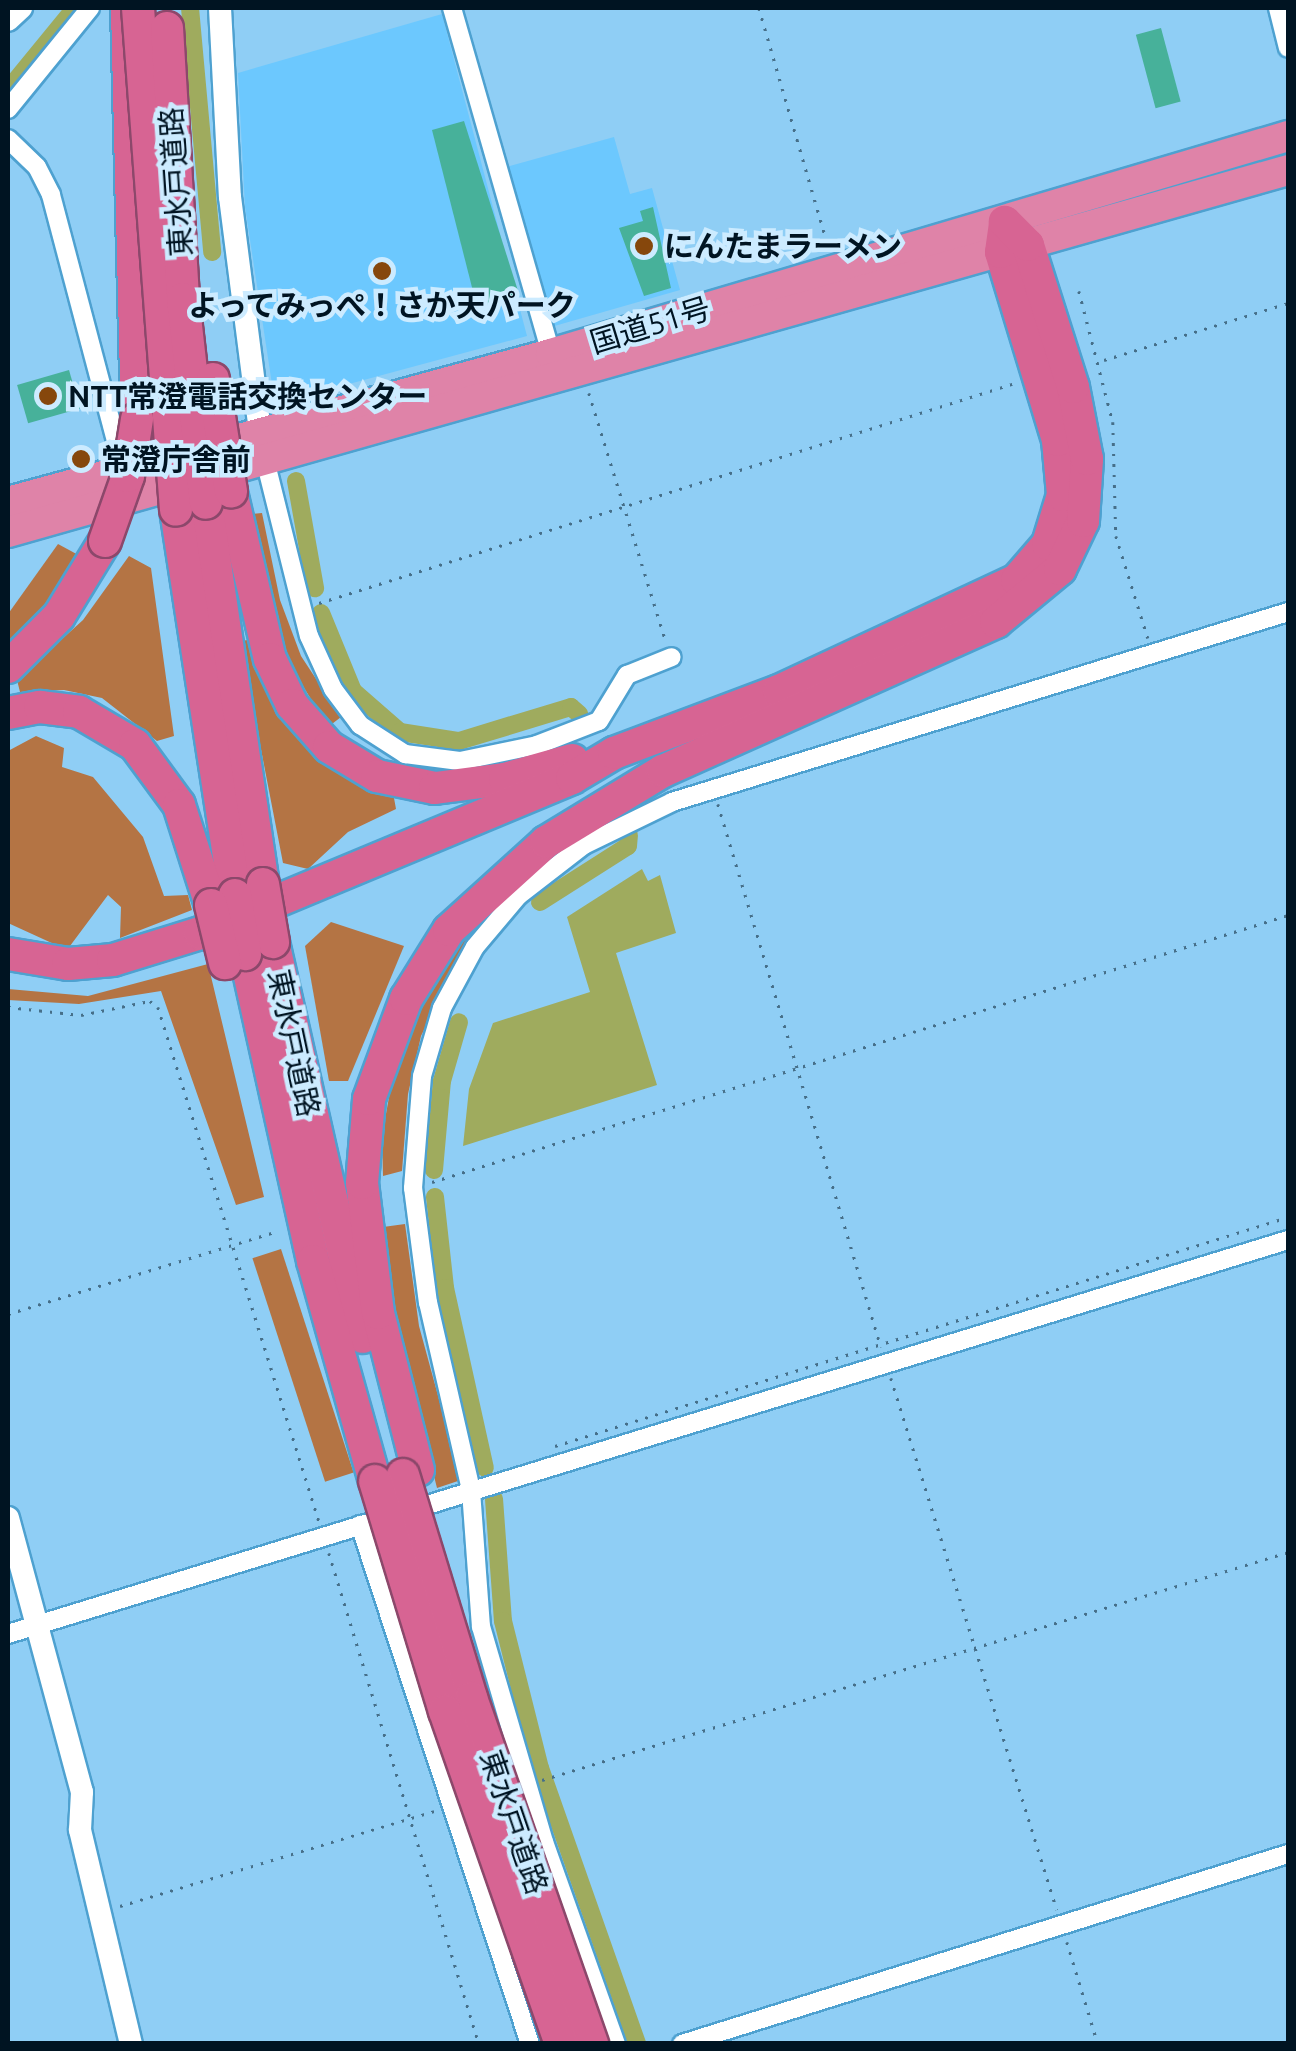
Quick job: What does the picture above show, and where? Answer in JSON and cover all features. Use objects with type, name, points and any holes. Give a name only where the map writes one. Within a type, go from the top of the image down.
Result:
[{"type":"highway","points":[[8,668],[59,616],[104,541],[128,476],[139,398],[127,8]]},
{"type":"highway","name":"東水戸道路","points":[[138,8],[204,502],[236,894],[304,1264],[399,1475],[445,1712],[561,2044]]},
{"type":"highway","points":[[166,18],[204,502],[254,610],[280,683],[301,718],[345,760],[378,776],[435,788],[614,753]]},
{"type":"highway","name":"国道51号","points":[[8,532],[551,354],[834,270],[1011,240],[1288,136]]},
{"type":"highway","name":"国道51号","points":[[8,502],[123,468],[262,446],[583,372],[1011,240],[1288,170]]},
{"type":"highway","points":[[8,954],[68,964],[154,949],[554,786],[614,753],[780,690],[982,601],[1035,561],[1058,522],[1062,470],[1011,240]]},
{"type":"highway","points":[[399,1475],[364,1232],[362,1143],[378,1064],[426,962],[478,898],[546,842],[664,771],[996,622],[1060,569],[1083,521],[1086,459],[1073,387],[1011,240]]},
{"type":"highway","points":[[8,713],[40,708],[79,712],[136,745],[236,894],[248,953]]},
{"type":"highway","points":[[8,972],[86,982],[132,972],[616,778],[664,771]]},
{"type":"highway","name":"東水戸道路","points":[[248,953],[358,1321],[399,1475],[471,1698],[592,2044]]},
{"type":"street","points":[[8,20],[21,8]]},
{"type":"street","points":[[8,109],[90,8]]},
{"type":"street","points":[[220,8],[233,231],[262,446],[302,608],[346,711],[382,742],[429,760],[497,758],[599,721],[627,674],[672,657]]},
{"type":"street","points":[[452,8],[551,354]]},
{"type":"street","points":[[1278,8],[1288,48]]},
{"type":"street","points":[[8,139],[37,166],[51,195],[123,468]]},
{"type":"street","points":[[616,2044],[481,1627],[472,1490],[428,1303],[413,1188],[416,1112],[429,1047],[457,976],[494,922],[551,866],[584,845],[713,788],[1288,612]]},
{"type":"street","points":[[8,1634],[1288,1240]]},
{"type":"street","points":[[8,1518],[40,1624],[82,1792],[80,1830],[130,2044]]},
{"type":"street","points":[[360,1525],[530,2044]]},
{"type":"street","points":[[682,2044],[1288,1854]]},
{"type":"path","points":[[759,8],[834,270]]},
{"type":"path","points":[[1079,291],[1100,361],[1116,456],[1116,536],[1153,654]]},
{"type":"path","points":[[1100,361],[1288,303]]},
{"type":"path","points":[[583,372],[672,657]]},
{"type":"path","points":[[302,608],[1014,384]]},
{"type":"path","points":[[713,788],[886,1364],[1098,2044]]},
{"type":"path","points":[[413,1188],[1288,915]]},
{"type":"path","points":[[8,1008],[81,1014],[150,1001],[158,1008],[479,2044]]},
{"type":"path","points":[[539,1451],[1288,1217]]},
{"type":"path","points":[[8,1314],[277,1232]]},
{"type":"path","points":[[530,1784],[1288,1552]]},
{"type":"path","points":[[100,1912],[450,1806]]},
{"type":"shaded area","name":"よってみっぺ！さか天パーク","points":[[442,14],[527,336],[275,404],[245,207],[238,73]]},
{"type":"shaded area","points":[[614,137],[630,194],[652,188],[680,290],[551,327],[506,167]]},
{"type":"shaded area","points":[[262,513],[280,600],[301,656],[341,717],[328,727],[287,660],[250,514]]},
{"type":"shaded area","points":[[58,544],[82,557],[68,583],[8,649],[8,614]]},
{"type":"shaded area","points":[[129,556],[151,568],[174,736],[157,741],[102,698],[64,690],[20,692],[17,680],[83,620]]},
{"type":"shaded area","points":[[248,640],[278,713],[318,757],[394,798],[396,809],[348,832],[308,869],[283,863],[240,641]]},
{"type":"shaded area","points":[[36,736],[64,748],[62,767],[93,777],[143,837],[164,896],[188,895],[192,910],[120,938],[121,907],[108,895],[67,950],[8,923],[8,751]]},
{"type":"shaded area","points":[[642,869],[648,881],[660,875],[676,933],[616,953],[657,1085],[463,1146],[469,1089],[493,1023],[590,992],[567,917]]},
{"type":"shaded area","points":[[331,922],[404,946],[348,1081],[329,1081],[305,946]]},
{"type":"shaded area","points":[[476,925],[421,1036],[408,1094],[402,1171],[383,1176],[382,1136],[393,1075],[413,1022],[442,969]]},
{"type":"shaded area","points":[[208,964],[264,1197],[236,1205],[161,991],[79,1004],[8,1000],[8,989],[88,996]]},
{"type":"shaded area","points":[[405,1224],[419,1326],[461,1480],[437,1488],[397,1329],[383,1227]]},
{"type":"shaded area","points":[[281,1249],[354,1472],[325,1482],[252,1258]]},
{"type":"building","points":[[1161,28],[1181,101],[1156,108],[1136,35]]},
{"type":"building","points":[[464,121],[519,294],[478,311],[432,130]]},
{"type":"building","name":"にんたまラーメン","points":[[653,207],[671,288],[644,296],[619,228],[643,221],[640,211]]},
{"type":"building","name":"NTT常澄電話交換センター","points":[[69,370],[80,408],[28,423],[17,385]]},
{"type":"waterway","points":[[8,90],[75,8]]},
{"type":"waterway","points":[[190,8],[212,252]]},
{"type":"waterway","points":[[296,481],[315,588]]},
{"type":"waterway","points":[[321,613],[353,691],[400,732],[459,741],[571,707],[579,714]]},
{"type":"waterway","points":[[540,902],[628,846],[629,835]]},
{"type":"waterway","points":[[434,1170],[442,1081],[459,1022]]},
{"type":"waterway","points":[[435,1197],[445,1288],[485,1468]]},
{"type":"waterway","points":[[494,1499],[503,1621],[540,1768],[637,2044]]},
{"type":"place","name":"にんたまラーメン","points":[[644,246]]},
{"type":"place","name":"よってみっぺ！さか天パーク","points":[[382,271]]},
{"type":"place","name":"NTT常澄電話交換センター","points":[[48,396]]},
{"type":"place","name":"常澄庁舎前","points":[[81,459]]}]
